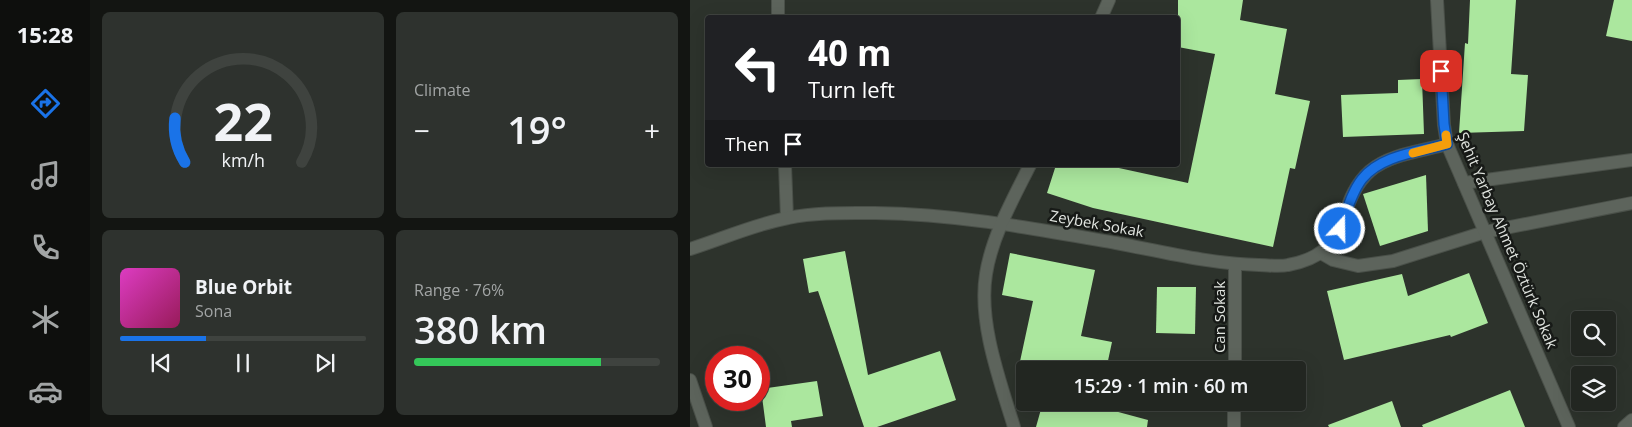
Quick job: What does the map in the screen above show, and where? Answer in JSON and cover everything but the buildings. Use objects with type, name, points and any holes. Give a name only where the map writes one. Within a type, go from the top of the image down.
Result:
[{"type":"street","points":[[778,0],[778,15]]},
{"type":"street","points":[[1102,15],[1109,0]]},
{"type":"street","name":"Şehit Yarbay Ahmet Öztürk Sokak","points":[[1437,0],[1444,124],[1447,144],[1569,427]]},
{"type":"street","name":"Zeybek Sokak","points":[[690,249],[788,218],[834,213],[906,214],[1001,222],[1235,265],[1286,265],[1305,261],[1321,253],[1332,243],[1361,180],[1372,170],[1386,161],[1447,144]]},
{"type":"street","points":[[1464,183],[1632,160]]},
{"type":"street","points":[[785,167],[788,218]]},
{"type":"street","points":[[1014,427],[997,370],[984,302],[986,274],[1001,222],[1029,167]]},
{"type":"street","points":[[1321,253],[1333,260],[1358,266],[1393,261],[1485,232],[1632,203]]},
{"type":"street","name":"Can Sokak","points":[[1234,361],[1235,265]]},
{"type":"street","points":[[690,380],[706,427]]},
{"type":"street","points":[[1234,411],[1234,427]]},
{"type":"street","points":[[1624,427],[1632,420]]},
{"type":"slow traffic","points":[[1413,153],[1447,144],[1446,135]]},
{"type":"route","points":[[1340,229],[1361,180],[1372,170],[1386,161],[1447,144],[1441,71]]}]
